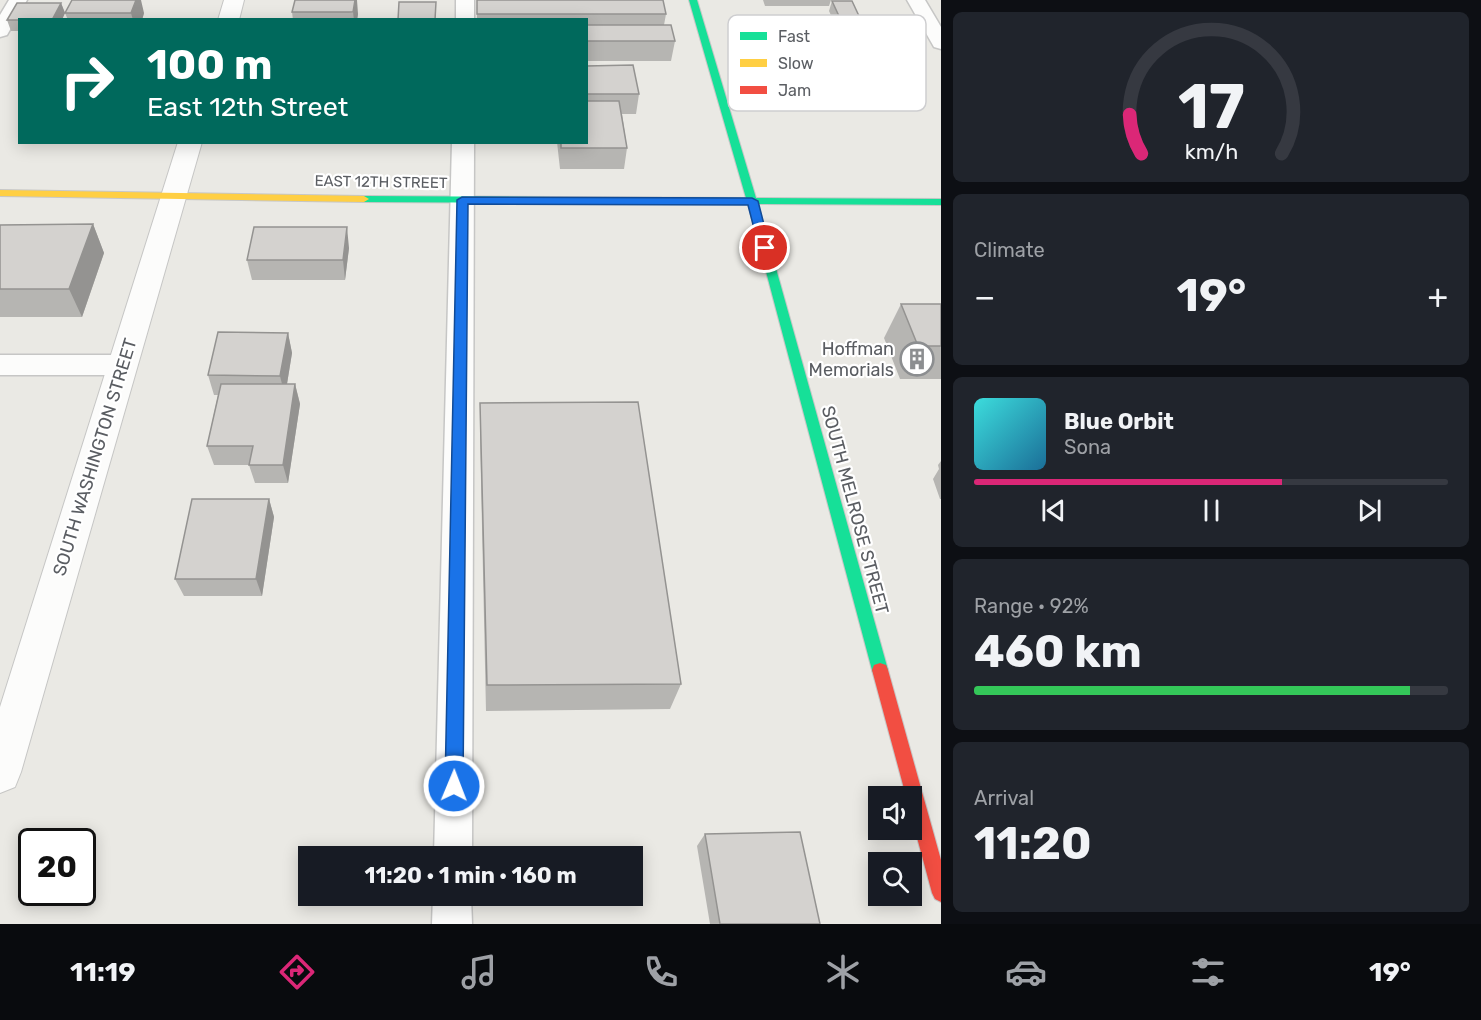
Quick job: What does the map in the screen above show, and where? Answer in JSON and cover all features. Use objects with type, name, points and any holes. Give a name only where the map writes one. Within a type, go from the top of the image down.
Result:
[{"type":"street","points":[[229,18],[234,0]]},
{"type":"street","name":"SOUTH MELROSE STREET","points":[[693,0],[752,201],[941,893]]},
{"type":"street","name":"SOUTH WASHINGTON STREET","points":[[0,772],[189,144]]},
{"type":"street","name":"EAST 12TH STREET","points":[[0,193],[462,200],[941,202]]},
{"type":"lane","points":[[0,31],[18,0]]},
{"type":"lane","points":[[465,0],[465,18]]},
{"type":"lane","points":[[916,0],[925,15]]},
{"type":"lane","points":[[926,17],[941,43]]},
{"type":"lane","points":[[453,846],[463,144]]},
{"type":"lane","points":[[0,365],[123,365]]},
{"type":"lane","points":[[452,906],[452,924]]},
{"type":"building","points":[[72,0],[136,0],[131,13],[65,13]]},
{"type":"building","points":[[295,0],[355,0],[353,12],[292,12]]},
{"type":"building","points":[[477,0],[663,0],[666,14],[477,14]]},
{"type":"building","points":[[832,1],[852,1],[859,15],[839,15]]},
{"type":"building","points":[[399,2],[436,2],[435,18],[398,18]]},
{"type":"building","points":[[17,3],[61,3],[53,18],[7,20]]},
{"type":"building","points":[[588,25],[671,25],[675,41],[588,41]]},
{"type":"building","points":[[633,65],[639,94],[588,94],[588,66]]},
{"type":"building","points":[[588,101],[619,101],[627,148],[561,148],[561,144],[588,144]]},
{"type":"building","points":[[93,224],[69,289],[0,289],[0,225]]},
{"type":"building","points":[[254,227],[347,227],[343,260],[247,260]]},
{"type":"building","points":[[901,304],[941,304],[941,346],[918,346]]},
{"type":"building","points":[[218,332],[288,333],[280,376],[208,375]]},
{"type":"building","points":[[221,384],[295,384],[283,465],[249,465],[253,446],[207,446]]},
{"type":"building","points":[[638,402],[681,684],[487,685],[480,403]]},
{"type":"building","points":[[192,499],[269,499],[256,579],[175,579]]},
{"type":"building","points":[[800,832],[820,924],[720,924],[705,834]]},
{"type":"traffic: fast","points":[[693,0],[752,201],[880,670]]},
{"type":"traffic: fast","points":[[364,199],[941,202]]},
{"type":"traffic: slow","points":[[0,193],[364,199]]},
{"type":"traffic: jam","points":[[880,670],[941,893]]},
{"type":"place","name":"Hoffman Memorials","points":[[917,359]]},
{"type":"route","points":[[454,786],[462,200],[752,201],[765,248]]}]
